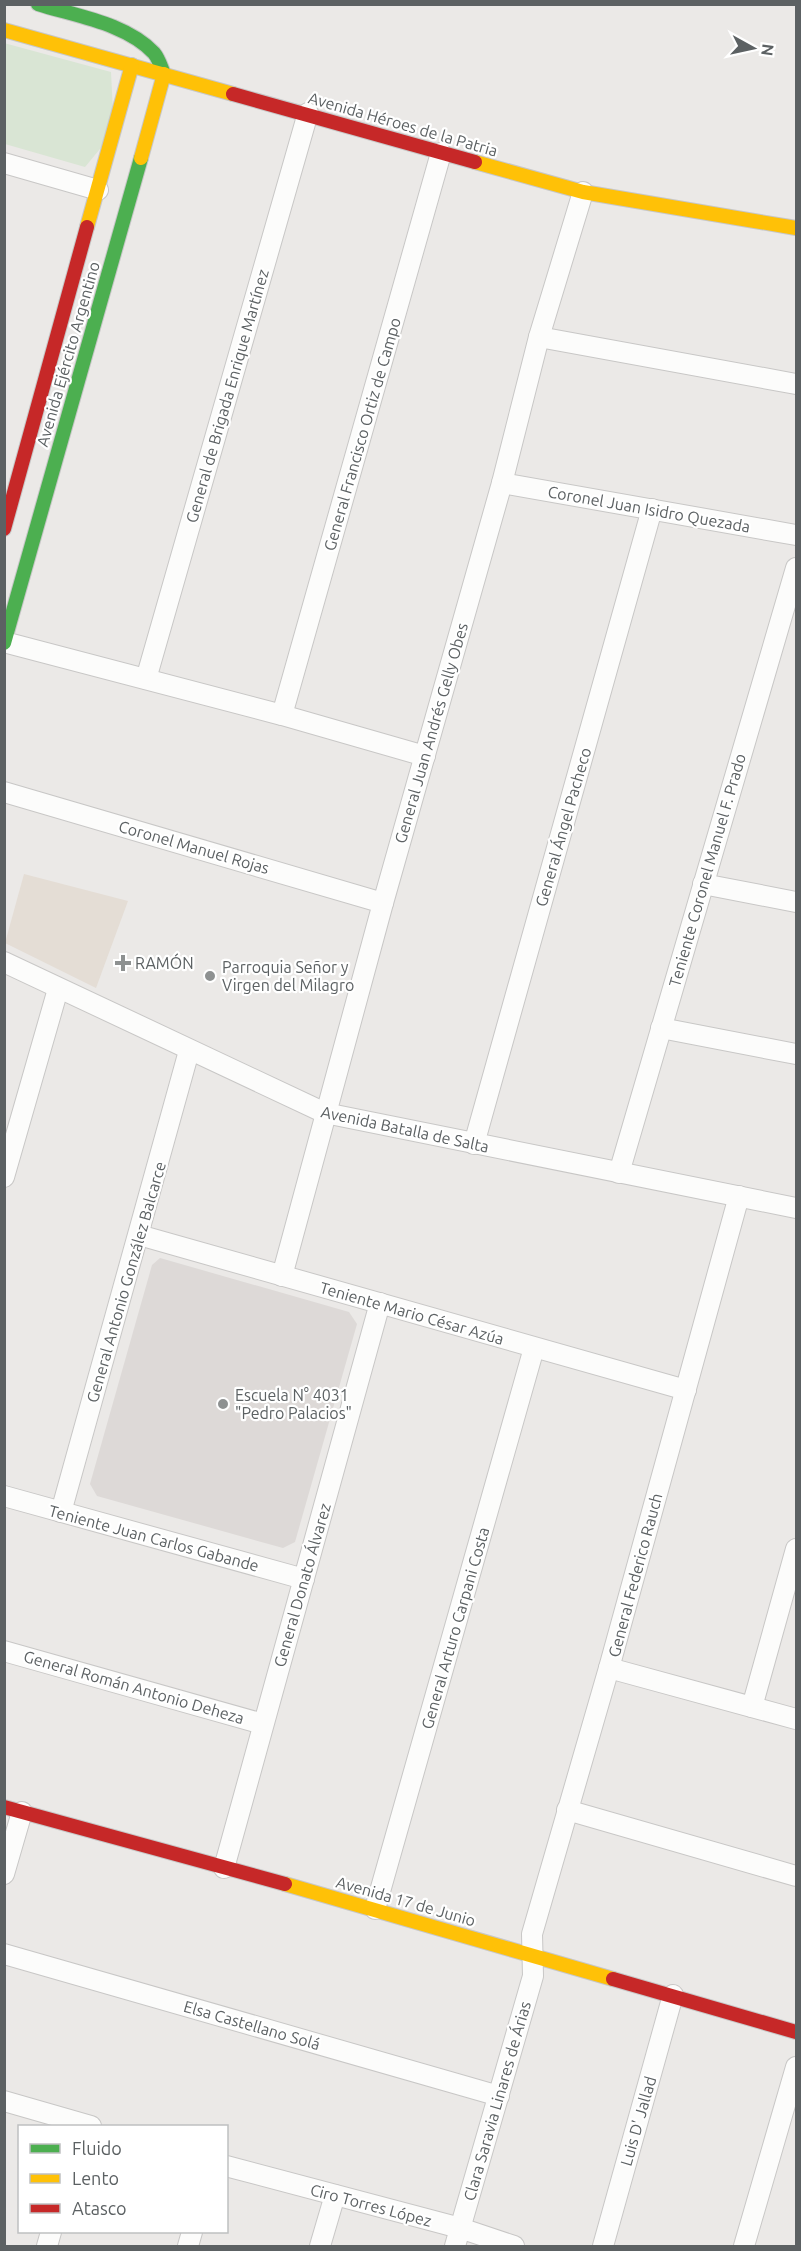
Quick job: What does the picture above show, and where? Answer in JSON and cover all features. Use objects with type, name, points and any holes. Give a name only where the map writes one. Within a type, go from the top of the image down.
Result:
[{"type":"main road","points":[[38,4],[126,33],[140,40],[156,54],[164,74]]},
{"type":"main road","name":"Avenida Héroes de la Patria","points":[[4,30],[308,113],[583,192],[796,228]]},
{"type":"main road","name":"Avenida Ejército Argentino","points":[[4,529],[132,65]]},
{"type":"main road","name":"Avenida Ejército Argentino","points":[[5,642],[164,74]]},
{"type":"main road","name":"Avenida 17 de Junio","points":[[13,1809],[375,1909],[796,2032]]},
{"type":"street","name":"General de Brigada Enrique Martínez","points":[[146,679],[308,113]]},
{"type":"street","name":"General Francisco Ortiz de Campo","points":[[282,715],[441,153]]},
{"type":"street","points":[[4,164],[99,190]]},
{"type":"street","name":"General Juan Andrés Gelly Obes","points":[[282,1276],[383,903],[502,483],[539,337],[583,192]]},
{"type":"street","points":[[539,337],[796,384]]},
{"type":"street","name":"Coronel Juan Isidro Quezada","points":[[502,483],[796,536]]},
{"type":"street","name":"General Ángel Pacheco","points":[[474,1144],[652,509]]},
{"type":"street","name":"Teniente Coronel Manuel F. Prado","points":[[619,1173],[796,568]]},
{"type":"street","points":[[5,642],[282,715],[425,756]]},
{"type":"street","name":"Coronel Manuel Rojas","points":[[4,792],[383,903]]},
{"type":"street","points":[[703,884],[796,902]]},
{"type":"street","name":"Avenida Batalla de Salta","points":[[4,962],[325,1113],[796,1208]]},
{"type":"street","points":[[4,1177],[58,989]]},
{"type":"street","points":[[661,1028],[796,1054]]},
{"type":"street","name":"General Antonio González Balcarce","points":[[62,1512],[189,1051]]},
{"type":"street","name":"General Federico Rauch","points":[[532,1954],[532,1934],[609,1668],[739,1196]]},
{"type":"street","name":"Teniente Mario César Azúa","points":[[139,1235],[686,1390]]},
{"type":"street","name":"General Donato Álvarez","points":[[224,1868],[380,1303]]},
{"type":"street","name":"General Arturo Carpani Costa","points":[[375,1909],[534,1348]]},
{"type":"street","name":"Teniente Juan Carlos Gabande","points":[[4,1496],[304,1579]]},
{"type":"street","points":[[752,1707],[796,1549]]},
{"type":"street","name":"General Román Antonio Deheza","points":[[4,1651],[263,1724]]},
{"type":"street","points":[[609,1668],[796,1719]]},
{"type":"street","points":[[4,1874],[13,1809]]},
{"type":"street","points":[[567,1810],[796,1876]]},
{"type":"street","name":"Elsa Castellano Solá","points":[[4,1954],[499,2096]]},
{"type":"street","name":"Clara Saravia Linares de Árias","points":[[457,2237],[533,1976],[532,1954]]},
{"type":"street","name":"Luis D' Jallad","points":[[603,2247],[673,1995]]},
{"type":"street","points":[[744,2247],[796,2067]]},
{"type":"street","points":[[4,2101],[82,2125]]},
{"type":"street","name":"Ciro Torres López","points":[[228,2167],[335,2195],[457,2237],[514,2247]]},
{"type":"street","points":[[320,2247],[335,2195]]},
{"type":"shaded area","points":[[24,874],[128,901],[96,988],[5,943]]},
{"type":"shaded area","name":"Escuela N° 4031 \"Pedro Palacios\"","points":[[160,1258],[349,1312],[357,1324],[295,1542],[283,1548],[97,1496],[90,1484],[152,1265]]},
{"type":"green space","points":[[4,43],[111,72],[114,132],[85,167],[5,144]]},
{"type":"traffic: fast","points":[[38,4],[115,27],[129,34],[154,53],[164,74]]},
{"type":"traffic: fast","points":[[4,643],[141,158]]},
{"type":"traffic: slow","points":[[4,30],[233,94]]},
{"type":"traffic: slow","points":[[87,227],[132,65]]},
{"type":"traffic: slow","points":[[141,158],[164,74]]},
{"type":"traffic: slow","points":[[475,162],[583,192],[796,228]]},
{"type":"traffic: slow","points":[[285,1884],[613,1979]]},
{"type":"traffic: jam","points":[[233,94],[475,162]]},
{"type":"traffic: jam","points":[[4,529],[87,227]]},
{"type":"traffic: jam","points":[[4,1807],[285,1884]]},
{"type":"traffic: jam","points":[[613,1979],[796,2032]]},
{"type":"place","name":"RAMÓN","points":[[123,963]]},
{"type":"place","name":"Parroquia Señor y Virgen del Milagro","points":[[210,976]]},
{"type":"place","name":"Escuela N° 4031 \"Pedro Palacios\"","points":[[223,1404]]}]
